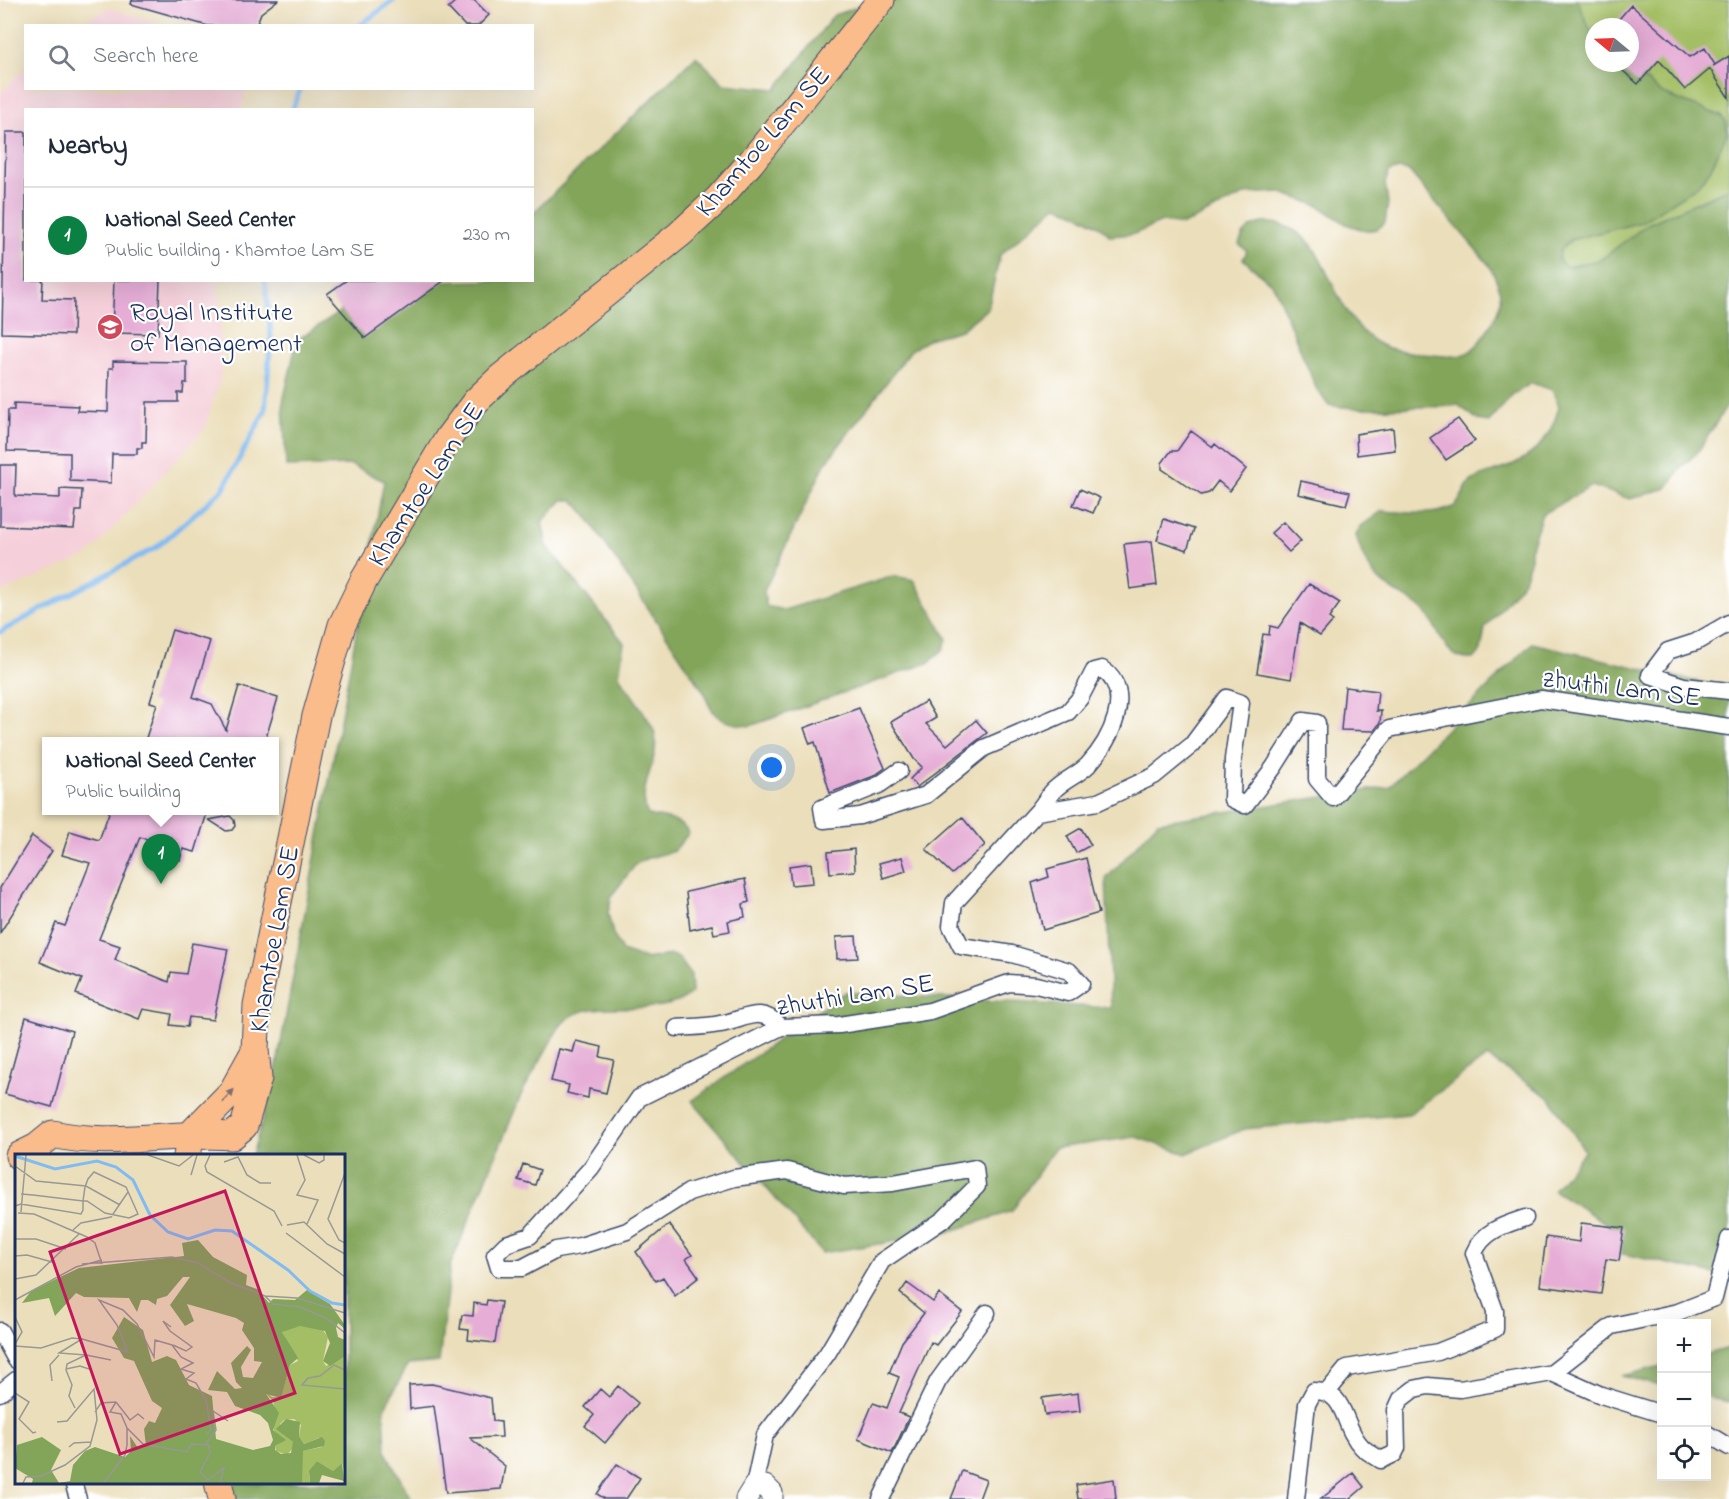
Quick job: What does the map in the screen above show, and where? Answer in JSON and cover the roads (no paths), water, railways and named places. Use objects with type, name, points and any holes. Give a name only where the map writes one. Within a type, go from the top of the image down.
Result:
[{"type":"main road","name":"Khamtoe Lam SE","points":[[230,1146],[244,1126],[258,1078],[255,1050],[257,1005],[316,716],[342,625],[364,580],[449,437],[476,401],[500,378],[680,234],[718,199],[751,162],[881,0]]},
{"type":"main road","name":"Khamtoe Lam SE","points":[[189,1145],[238,1085],[255,1050]]},
{"type":"main road","points":[[23,1154],[37,1148],[53,1134],[101,1141],[230,1146]]},
{"type":"main road","points":[[101,1141],[133,1154]]},
{"type":"main road","points":[[0,1167],[15,1158]]},
{"type":"main road","points":[[218,1484],[222,1499]]},
{"type":"street","points":[[1729,623],[1696,642],[1668,651],[1650,675],[1684,686],[1729,691]]},
{"type":"street","points":[[899,771],[879,785],[822,808],[824,820],[860,816],[926,795],[984,748],[1068,712],[1080,698],[1094,671],[1102,669],[1112,676],[1119,690],[1116,723],[1088,765],[1054,790],[1037,812]]},
{"type":"street","name":"zhuthi Lam SE","points":[[750,1492],[765,1435],[827,1354],[882,1261],[944,1219],[977,1186],[975,1168],[893,1183],[844,1186],[787,1171],[734,1178],[689,1192],[627,1231],[580,1246],[556,1250],[522,1268],[499,1268],[495,1255],[506,1244],[530,1236],[591,1168],[639,1098],[781,1027],[838,1025],[930,1011],[1009,983],[1068,993],[1081,984],[1069,971],[1012,954],[961,946],[951,926],[954,903],[1037,812],[1098,802],[1154,776],[1192,745],[1227,698],[1241,703],[1233,759],[1232,800],[1245,805],[1274,767],[1303,721],[1317,723],[1317,779],[1333,798],[1389,729],[1541,699],[1729,727]]},
{"type":"street","points":[[677,1028],[721,1024],[754,1013],[775,1021],[781,1027]]},
{"type":"street","points":[[1328,1391],[1347,1368],[1438,1352],[1496,1329],[1495,1311],[1474,1252],[1479,1240],[1500,1227],[1525,1218]]},
{"type":"street","points":[[1296,1499],[1307,1404],[1314,1391],[1328,1391],[1337,1398],[1349,1428],[1362,1448],[1381,1460],[1394,1454],[1397,1448],[1396,1410],[1401,1398],[1414,1389],[1428,1386],[1460,1389],[1552,1373],[1612,1326],[1678,1312],[1713,1298],[1729,1239]]},
{"type":"street","points":[[881,1499],[938,1381],[987,1313]]},
{"type":"street","points":[[0,1331],[15,1358]]},
{"type":"street","points":[[1552,1373],[1601,1395],[1657,1412]]},
{"type":"street","points":[[0,1393],[15,1381]]},
{"type":"street","points":[[1711,1436],[1729,1447]]},
{"type":"street","points":[[74,1484],[78,1499]]},
{"type":"street","points":[[750,1492],[765,1486],[772,1493],[772,1499]]},
{"type":"waterway","points":[[362,24],[394,0]]},
{"type":"waterway","points":[[293,108],[300,90]]},
{"type":"waterway","points":[[0,632],[157,547],[223,489],[265,411],[271,336],[265,282]]},
{"type":"place","name":"Royal Institute of Management","points":[[110,327]]},
{"type":"place","name":"National Seed Center","points":[[161,884]]}]
